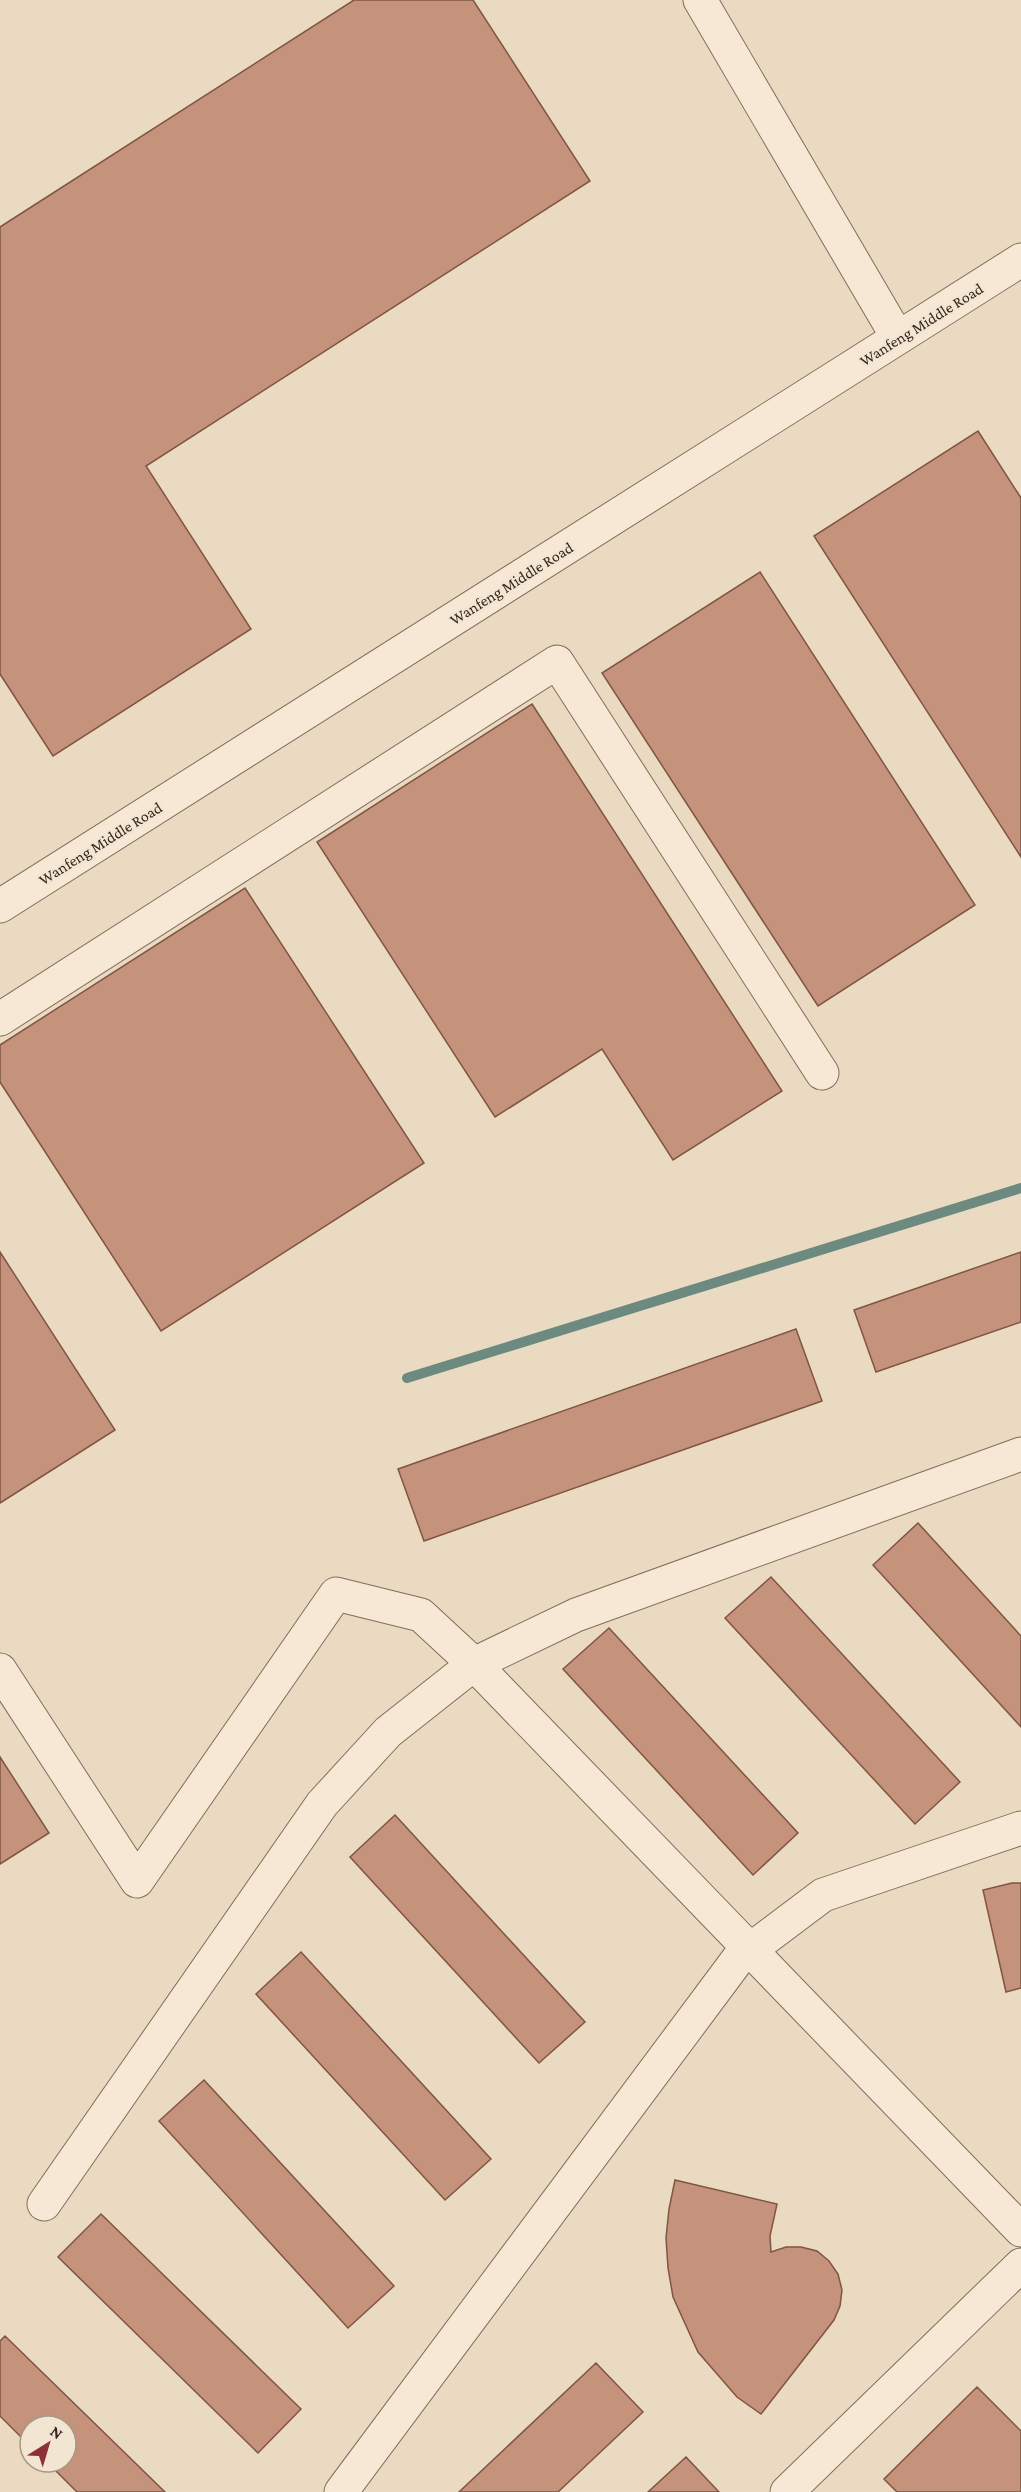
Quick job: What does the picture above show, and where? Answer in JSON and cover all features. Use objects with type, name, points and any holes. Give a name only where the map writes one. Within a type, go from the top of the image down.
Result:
[{"type":"street","points":[[700,0],[898,338]]},
{"type":"street","name":"Wanfeng Middle Road","points":[[0,906],[1021,261]]},
{"type":"street","points":[[0,1019],[557,662],[822,1073]]},
{"type":"street","points":[[44,2204],[322,1804],[388,1732],[474,1664],[576,1615],[1021,1454]]},
{"type":"street","points":[[0,1670],[137,1881],[336,1594],[421,1615],[474,1664],[1021,2229]]},
{"type":"street","points":[[341,2492],[738,1959],[823,1894],[1021,1828]]},
{"type":"street","points":[[788,2492],[1021,2265]]},
{"type":"building","points":[[354,0],[473,0],[590,181],[146,466],[251,629],[53,756],[0,674],[0,227]]},
{"type":"building","points":[[978,431],[1021,498],[1021,857],[814,536]]},
{"type":"building","points":[[760,572],[975,905],[818,1006],[602,673]]},
{"type":"building","points":[[532,704],[782,1091],[673,1160],[602,1049],[495,1117],[317,842]]},
{"type":"building","points":[[245,888],[424,1163],[161,1331],[0,1082],[0,1045]]},
{"type":"building","points":[[0,1252],[115,1430],[0,1503]]},
{"type":"building","points":[[1021,1252],[1021,1322],[876,1372],[854,1310]]},
{"type":"building","points":[[796,1329],[822,1401],[424,1541],[398,1469]]},
{"type":"building","points":[[918,1523],[1021,1636],[1021,1727],[873,1565]]},
{"type":"building","points":[[771,1577],[960,1782],[915,1824],[725,1618]]},
{"type":"building","points":[[609,1628],[798,1833],[753,1875],[563,1669]]},
{"type":"building","points":[[0,1757],[49,1833],[0,1864]]},
{"type":"building","points":[[395,1815],[585,2022],[539,2063],[350,1857]]},
{"type":"building","points":[[1021,1883],[1021,1988],[1006,1992],[983,1890]]},
{"type":"building","points":[[301,1952],[491,2159],[445,2200],[256,1994]]},
{"type":"building","points":[[204,2080],[394,2286],[348,2328],[159,2121]]},
{"type":"building","points":[[675,2180],[777,2204],[770,2236],[771,2252],[786,2247],[801,2247],[817,2251],[829,2261],[838,2274],[842,2290],[840,2306],[834,2320],[761,2414],[737,2397],[698,2352],[673,2297],[666,2238]]},
{"type":"building","points":[[101,2214],[301,2409],[258,2453],[58,2257]]},
{"type":"building","points":[[5,2336],[165,2492],[77,2492],[59,2474],[78,2474],[78,2414],[18,2414],[18,2434],[0,2416],[0,2341]]},
{"type":"building","points":[[596,2363],[643,2412],[558,2492],[459,2492]]},
{"type":"building","points":[[977,2387],[1021,2431],[1021,2492],[897,2492],[884,2479]]},
{"type":"building","points":[[686,2457],[719,2492],[648,2492]]},
{"type":"waterway","points":[[407,1378],[1021,1188]]}]
